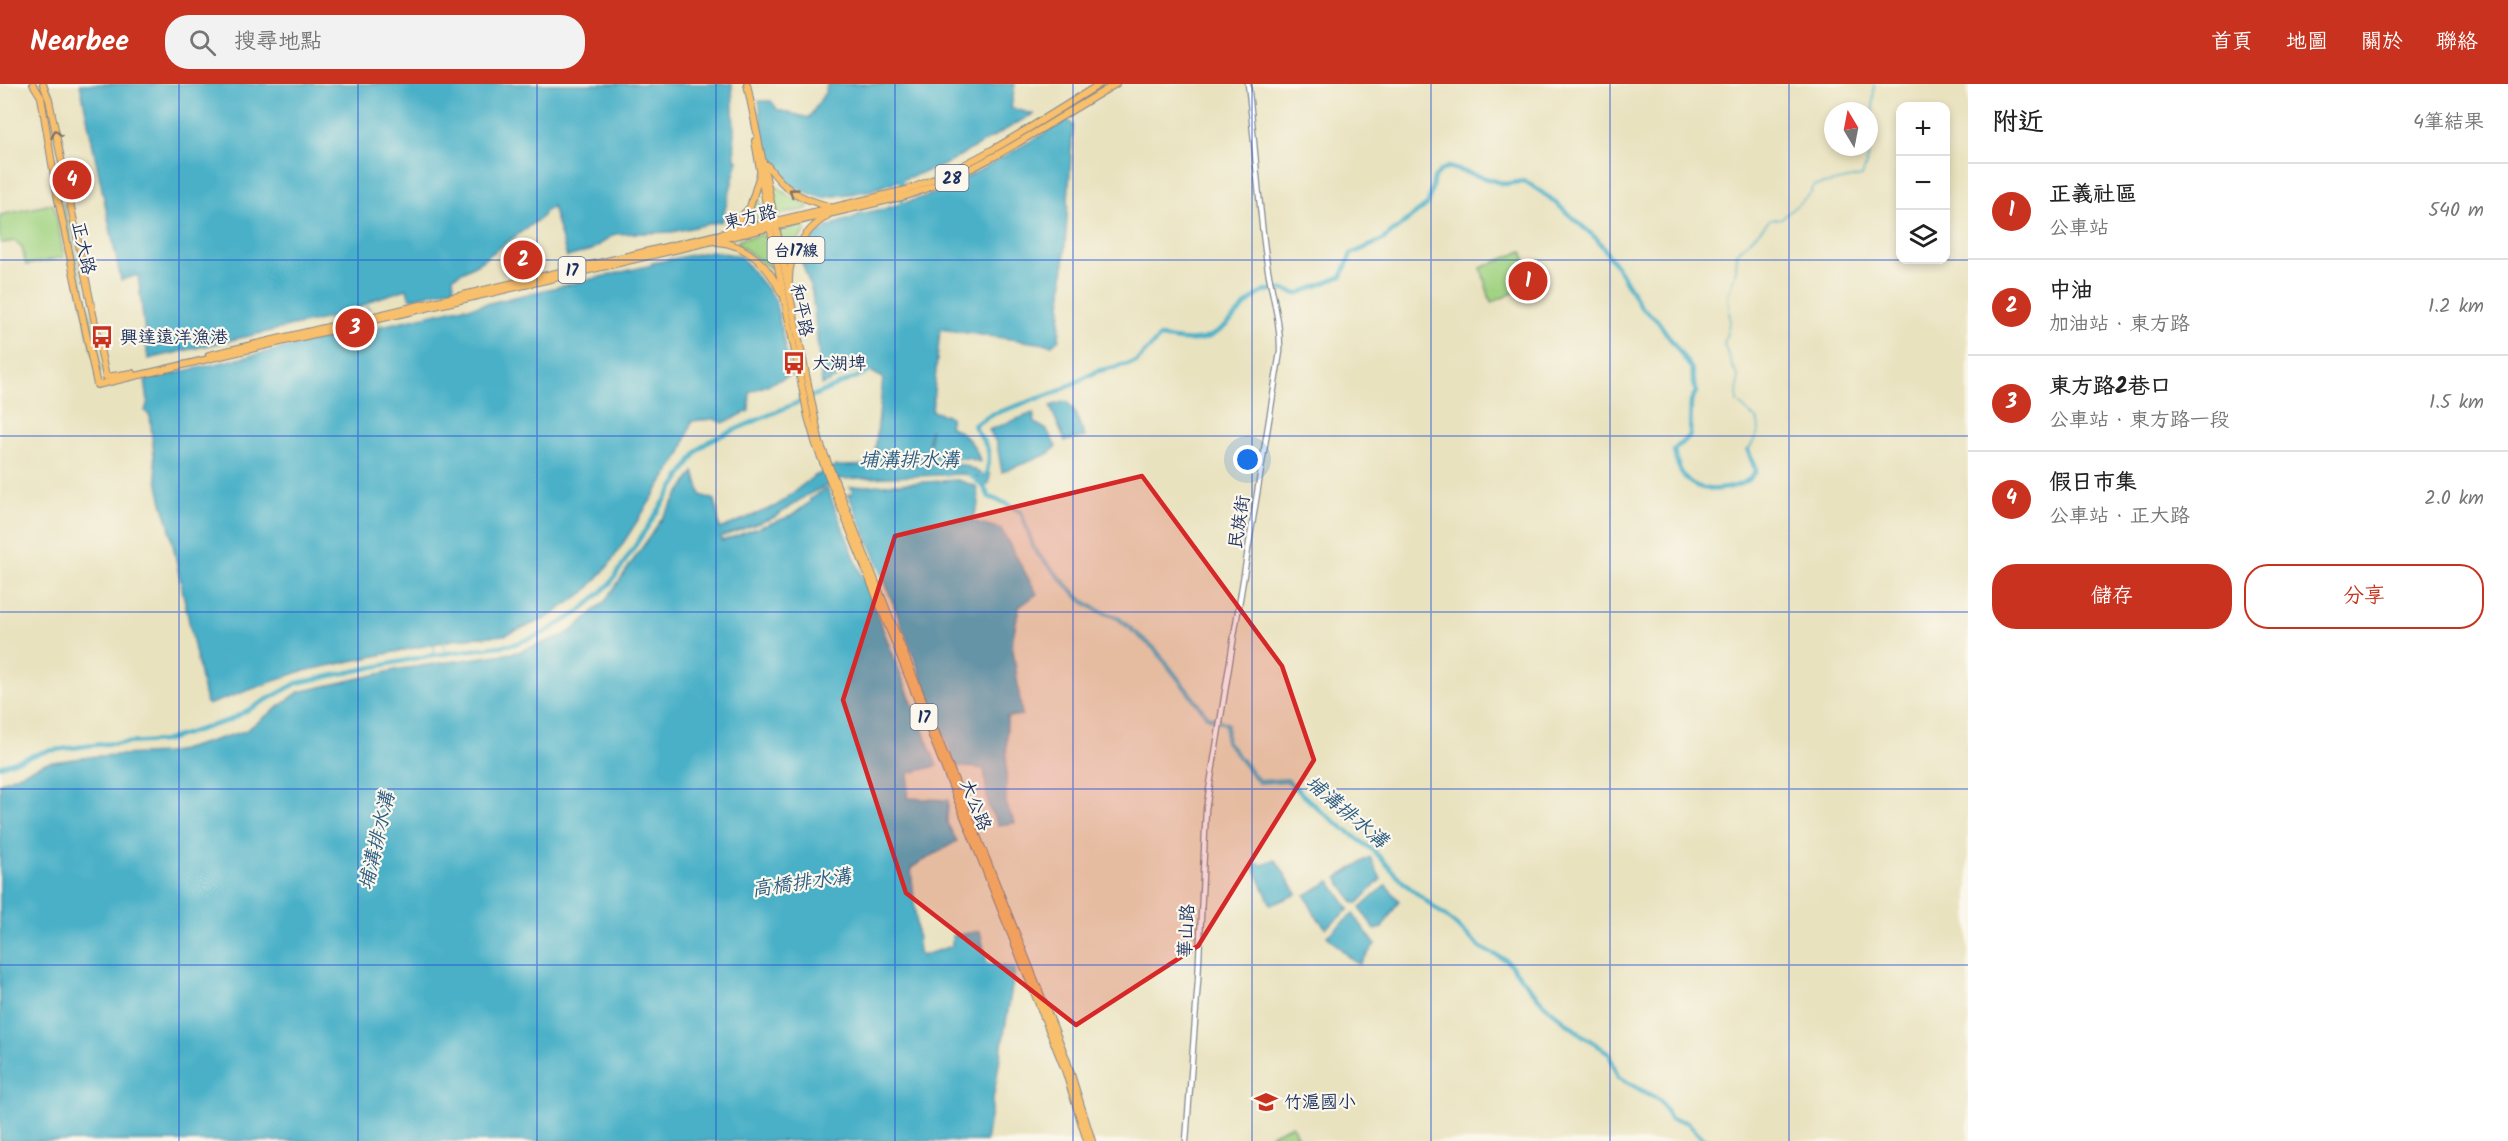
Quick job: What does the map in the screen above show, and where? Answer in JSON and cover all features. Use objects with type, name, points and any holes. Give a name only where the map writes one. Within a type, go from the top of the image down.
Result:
[{"type":"main road","name":"正大路","points":[[33,84],[41,97],[58,200],[96,385],[369,320]]},
{"type":"main road","name":"正大路","points":[[43,84],[49,100],[106,377],[369,320]]},
{"type":"main road","name":"和平路","points":[[746,84],[764,162],[772,224]]},
{"type":"main road","name":"和平路","points":[[746,84],[807,399],[833,483]]},
{"type":"main road","name":"東方路","points":[[833,210],[930,181],[970,161],[1100,84]]},
{"type":"main road","name":"東方路","points":[[369,320],[724,234],[906,196],[951,178],[1116,84]]},
{"type":"main road","points":[[764,162],[790,192],[833,210]]},
{"type":"main road","points":[[724,234],[750,207],[761,170]]},
{"type":"main road","name":"台17線","points":[[788,304],[789,278],[796,251],[811,228],[833,210]]},
{"type":"main road","name":"東方路","points":[[369,320],[708,242],[772,224]]},
{"type":"main road","name":"台17線","points":[[708,242],[735,246],[759,261],[770,271],[788,304]]},
{"type":"main road","name":"大公路","points":[[833,483],[1020,951],[1065,1070],[1087,1141]]},
{"type":"main road","name":"大公路","points":[[1020,951],[1066,1058],[1092,1141]]},
{"type":"street","name":"民族街","points":[[1219,723],[1280,352],[1281,334],[1269,278],[1248,84]]},
{"type":"street","name":"華山路","points":[[1186,1141],[1198,981],[1205,828],[1219,723]]},
{"type":"highlighted area","points":[[1142,476],[1282,666],[1314,760],[1198,946],[1076,1025],[906,893],[843,700],[895,536]]},
{"type":"green space","points":[[770,180],[789,196],[808,204],[807,209],[776,215]]},
{"type":"green space","points":[[757,195],[763,221],[743,226],[741,224]]},
{"type":"green space","points":[[52,204],[55,208],[64,257],[26,265],[22,247],[15,241],[0,242],[0,215]]},
{"type":"green space","points":[[62,204],[64,204],[98,348],[100,372],[91,347]]},
{"type":"green space","points":[[804,224],[806,230],[794,245],[788,260],[784,260],[779,231]]},
{"type":"green space","points":[[762,235],[768,239],[770,268],[738,244],[738,240]]},
{"type":"green space","points":[[1522,251],[1532,278],[1526,287],[1491,303],[1481,268]]},
{"type":"green space","points":[[1292,1125],[1299,1140],[1274,1141],[1271,1135]]},
{"type":"water","points":[[80,84],[732,84],[735,159],[738,160],[722,221],[672,232],[615,234],[592,250],[567,257],[552,206],[543,216],[480,262],[453,277],[454,288],[410,299],[407,289],[375,299],[346,314],[148,359],[138,275],[121,280]]},
{"type":"water","points":[[827,84],[1015,84],[1011,108],[1033,114],[942,166],[868,191],[822,198],[793,187],[772,164],[764,143],[759,101],[771,101],[778,110],[809,118],[826,91]]},
{"type":"water","points":[[1068,120],[1073,125],[1059,339],[1052,345],[940,329],[932,411],[951,417],[949,426],[969,440],[980,462],[968,458],[931,460],[930,429],[927,458],[924,462],[900,465],[900,459],[895,459],[895,464],[874,461],[883,378],[861,366],[822,385],[812,292],[800,256],[811,240],[831,225],[858,216],[858,214],[884,209],[943,191]]},
{"type":"water","points":[[711,251],[740,256],[775,299],[791,375],[750,392],[749,411],[723,423],[714,419],[692,421],[681,453],[609,565],[585,592],[545,619],[505,635],[457,639],[299,672],[208,705],[206,703],[158,483],[150,416],[145,411],[148,401],[145,380]]},
{"type":"water","points":[[1066,401],[1073,409],[1085,437],[1065,441],[1050,406]]},
{"type":"water","points":[[1033,413],[1035,423],[1047,430],[1056,447],[1048,454],[1002,472],[997,444],[989,430]]},
{"type":"water","name":"高橋排水溝","points":[[965,465],[983,475],[990,474],[989,483],[983,488],[977,477],[964,474],[840,479],[807,495],[775,517],[721,537],[722,541],[791,516],[827,488],[937,766],[909,773],[907,798],[948,800],[947,823],[957,841],[911,868],[919,952],[921,956],[952,946],[952,936],[980,931],[987,963],[1015,969],[986,1141],[0,1141],[0,783],[45,763],[97,756],[166,753],[181,750],[245,731],[299,692],[400,669],[518,652],[562,636],[573,630],[606,600],[694,472],[701,495],[715,500],[720,529],[776,506],[813,477],[836,466]]},
{"type":"water","points":[[957,480],[976,486],[979,503],[972,521],[1001,529],[1037,594],[1019,607],[1012,642],[1022,715],[1007,717],[1006,805],[1015,823],[998,825],[988,806],[984,769],[956,766],[873,551],[848,494],[853,494],[850,487]]},
{"type":"water","points":[[1370,857],[1381,879],[1358,903],[1354,903],[1337,878]]},
{"type":"water","points":[[1276,860],[1297,894],[1271,905],[1253,865],[1258,863],[1262,865]]},
{"type":"water","points":[[1330,881],[1349,909],[1326,928],[1315,915],[1305,895]]},
{"type":"water","points":[[1386,885],[1399,901],[1382,928],[1375,930],[1360,908]]},
{"type":"water","points":[[1353,914],[1375,944],[1360,964],[1327,936]]},
{"type":"waterway","points":[[1748,451],[1759,431],[1758,421],[1737,402],[1738,376],[1724,344],[1730,320],[1728,295],[1736,270],[1737,253],[1770,220],[1782,218],[1811,193],[1814,186],[1862,176],[1871,142],[1874,84]]},
{"type":"waterway","points":[[985,479],[989,454],[974,425],[993,414],[1057,392],[1098,371],[1136,362],[1160,337],[1192,340],[1211,336],[1222,329],[1259,294],[1269,290],[1282,290],[1297,294],[1342,276],[1351,254],[1381,241],[1428,204],[1434,179],[1440,171],[1448,167],[1505,184],[1525,181],[1550,198],[1597,239],[1641,307],[1657,320],[1691,368],[1696,392],[1691,401],[1690,435],[1674,450],[1679,468],[1687,480],[1698,487],[1707,489],[1736,486],[1756,471],[1748,451]]},
{"type":"waterway","points":[[901,177],[902,207]]},
{"type":"waterway","points":[[367,302],[369,313]]},
{"type":"waterway","points":[[360,305],[362,315]]},
{"type":"waterway","points":[[0,766],[47,751],[103,744],[164,741],[230,720],[297,683],[427,656],[515,644],[542,634],[578,613],[610,584],[698,450],[709,441],[868,372],[871,368]]},
{"type":"waterway","name":"埔溝排水溝","points":[[967,472],[984,487],[989,497],[1021,512],[1035,551],[1080,599],[1097,610],[1118,618],[1155,649],[1207,716],[1227,724],[1226,741],[1259,782],[1287,780],[1323,813],[1374,851],[1405,884],[1481,948],[1506,960],[1545,1005],[1579,1033],[1609,1053],[1618,1077],[1661,1101],[1670,1119],[1687,1122],[1703,1139],[1716,1141]]},
{"type":"waterway","points":[[443,643],[445,653]]},
{"type":"waterway","points":[[434,645],[435,655]]},
{"type":"place","name":"假日市集","points":[[72,180]]},
{"type":"place","name":"中油","points":[[523,260]]},
{"type":"place","name":"正義社區","points":[[1528,281]]},
{"type":"place","name":"東方路2巷口","points":[[355,328]]},
{"type":"place","name":"興達遠洋漁港","points":[[102,337]]},
{"type":"place","name":"大湖埤","points":[[794,363]]},
{"type":"place","name":"竹滬國小","points":[[1266,1102]]}]
